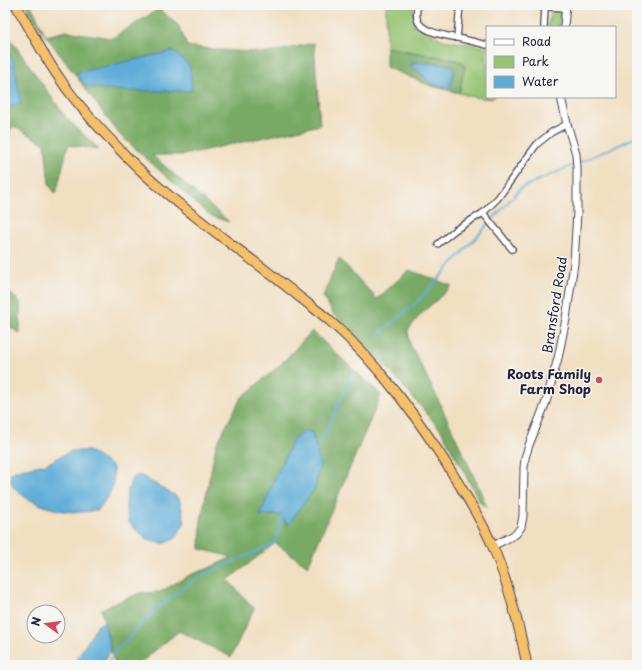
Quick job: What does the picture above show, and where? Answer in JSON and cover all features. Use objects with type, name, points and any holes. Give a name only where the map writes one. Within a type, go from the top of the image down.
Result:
[{"type":"highway","points":[[16,5],[58,76],[92,120],[116,146],[149,178],[177,202],[330,321],[389,383],[442,456],[473,508],[493,546],[510,594],[520,632],[526,665]]},
{"type":"street","points":[[417,5],[418,23],[426,28],[443,36],[486,45]]},
{"type":"street","points":[[457,38],[460,5]]},
{"type":"street","points":[[520,5],[566,7],[564,26]]},
{"type":"street","points":[[544,26],[548,6]]},
{"type":"street","name":"Bransford Road","points":[[493,546],[516,534],[521,526],[523,516],[525,458],[546,402],[558,358],[566,319],[574,263],[578,188],[576,154],[561,98]]},
{"type":"street","points":[[438,244],[455,230],[483,213],[498,198],[537,144],[552,132],[567,124]]},
{"type":"street","points":[[483,213],[512,249]]},
{"type":"green space","points":[[26,5],[31,5],[46,36],[29,12]]},
{"type":"green space","points":[[386,5],[412,5],[414,25],[443,40],[486,47],[486,98],[473,97],[459,93],[465,66],[461,61],[386,47]]},
{"type":"green space","points":[[552,5],[561,5],[559,26],[548,26]]},
{"type":"green space","points":[[159,9],[179,26],[187,46],[269,53],[314,43],[320,125],[183,155],[152,155],[229,222],[209,215],[119,134],[46,36],[66,31],[112,38]]},
{"type":"green space","points":[[5,31],[67,119],[99,149],[68,145],[56,194],[49,185],[45,144],[13,126],[5,140],[5,108],[21,104],[5,56]]},
{"type":"green space","points":[[386,47],[461,61],[465,66],[459,93],[431,86],[386,67]],"holes":[[[415,62],[439,63],[431,84],[418,70]]]},
{"type":"green space","points":[[339,258],[377,299],[409,270],[452,286],[420,315],[408,330],[410,344],[434,391],[477,483],[487,508],[480,502],[441,430],[391,372],[334,315],[323,296]]},
{"type":"green space","points":[[5,289],[20,302],[20,334],[5,323]]},
{"type":"green space","points":[[312,331],[381,395],[308,566],[275,543],[228,580],[254,608],[231,657],[179,631],[140,663],[115,665],[101,609],[140,593],[160,592],[190,575],[232,557],[200,549],[201,520],[216,445],[241,398],[280,365]],"holes":[[[315,488],[287,525],[281,515],[260,515]]]},
{"type":"water","points":[[5,48],[14,61],[21,104],[5,108]]},
{"type":"water","points":[[173,51],[190,66],[192,91],[125,91],[88,87],[75,73]]},
{"type":"water","points":[[415,62],[451,65],[454,70],[450,88],[431,84],[418,70],[413,69],[411,64]]},
{"type":"water","points":[[304,431],[312,432],[320,463],[315,488],[288,525],[281,515],[260,515],[293,440]]},
{"type":"water","points":[[71,451],[89,451],[113,467],[113,481],[111,490],[98,510],[72,512],[51,508],[38,504],[25,497],[12,485],[11,474],[16,470],[46,464]]},
{"type":"water","points":[[140,475],[179,498],[185,522],[175,539],[162,544],[148,540],[129,522],[126,510],[127,493],[132,478]]},
{"type":"water","points":[[104,621],[111,651],[101,665],[73,665],[97,626]]},
{"type":"waterway","points":[[377,336],[418,301],[521,188],[637,137]]},
{"type":"waterway","points":[[316,452],[354,372]]},
{"type":"waterway","points":[[240,559],[275,543],[283,514]]},
{"type":"waterway","points":[[106,665],[114,653],[155,610],[197,577],[236,561]]},
{"type":"place","name":"Roots Family Farm Shop","points":[[599,380]]}]
